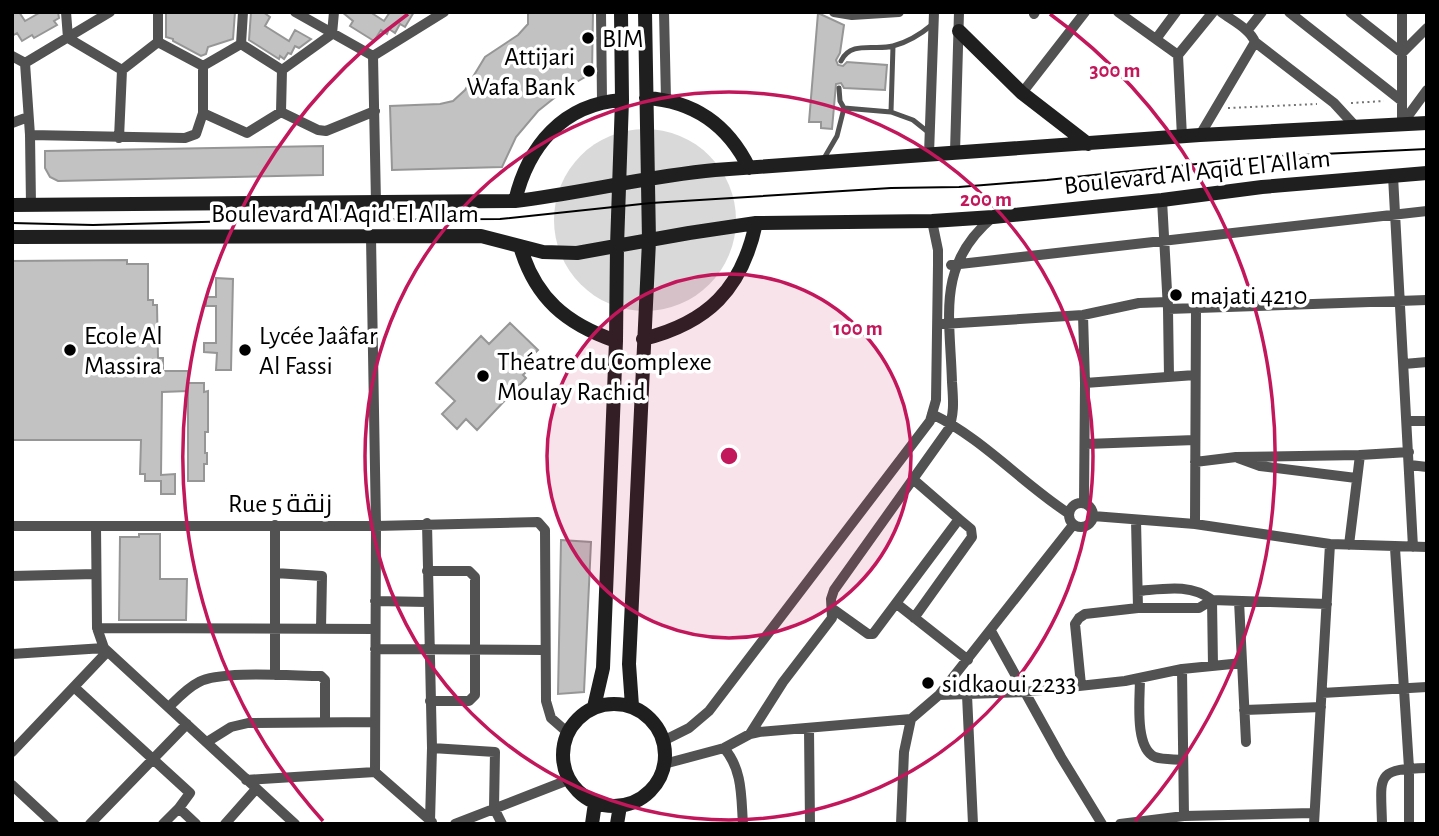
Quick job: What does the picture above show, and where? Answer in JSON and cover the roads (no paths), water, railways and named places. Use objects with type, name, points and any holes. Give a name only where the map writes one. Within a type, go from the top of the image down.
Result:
[{"type":"main road","points":[[594,707],[603,668],[616,341],[622,100],[621,12]]},
{"type":"main road","points":[[632,706],[628,674],[649,241],[645,12]]},
{"type":"main road","points":[[959,31],[1021,93],[1088,144]]},
{"type":"main road","points":[[646,98],[681,103],[710,118],[733,140],[749,168]]},
{"type":"main road","points":[[515,201],[528,163],[545,139],[566,119],[602,101],[622,100]]},
{"type":"main road","name":"Boulevard Al Aqid El Allam","points":[[12,205],[515,201],[647,178],[749,168],[1200,135],[1427,123]]},
{"type":"main road","name":"Boulevard Al Aqid El Allam","points":[[12,237],[481,236],[542,252],[566,254],[756,223],[932,221],[993,217],[1262,187],[1427,173]]},
{"type":"main road","points":[[643,339],[668,333],[688,324],[720,299],[743,268],[756,223]]},
{"type":"main road","points":[[520,246],[526,267],[548,300],[578,325],[616,341]]},
{"type":"main road","points":[[618,703],[632,706],[646,714],[657,726],[663,741],[664,764],[659,779],[649,792],[635,801],[620,806],[595,803],[580,793],[568,780],[562,756],[567,732],[576,719],[594,707],[618,703]]},
{"type":"main road","points":[[592,824],[595,803]]},
{"type":"main road","points":[[617,824],[620,806]]},
{"type":"street","points":[[66,12],[68,38]]},
{"type":"street","points":[[25,63],[110,12]]},
{"type":"street","points":[[158,12],[158,42]]},
{"type":"street","points":[[241,44],[243,12]]},
{"type":"street","points":[[295,12],[373,56]]},
{"type":"street","points":[[282,70],[332,34],[334,12]]},
{"type":"street","points":[[421,12],[422,26]]},
{"type":"street","points":[[373,56],[444,12]]},
{"type":"street","points":[[601,12],[602,101]]},
{"type":"street","points":[[664,12],[666,99]]},
{"type":"street","points":[[834,12],[899,12]]},
{"type":"street","points":[[956,152],[958,12]]},
{"type":"street","points":[[1021,93],[1085,12]]},
{"type":"street","points":[[1118,12],[1178,55]]},
{"type":"street","points":[[1132,23],[1140,12]]},
{"type":"street","points":[[1156,39],[1176,12]]},
{"type":"street","points":[[1181,137],[1178,55],[1213,12]]},
{"type":"street","points":[[1200,135],[1254,45],[1254,38],[1247,31],[1221,12]]},
{"type":"street","points":[[1247,31],[1262,12]]},
{"type":"street","points":[[1289,12],[1402,101]]},
{"type":"street","points":[[1350,12],[1402,54]]},
{"type":"street","points":[[1402,12],[1402,124]]},
{"type":"street","points":[[929,154],[933,18]]},
{"type":"street","points":[[1402,54],[1427,28]]},
{"type":"street","points":[[68,38],[122,69]]},
{"type":"street","points":[[122,69],[158,42]]},
{"type":"street","points":[[158,42],[203,66]]},
{"type":"street","points":[[203,66],[241,44]]},
{"type":"street","points":[[241,44],[282,70]]},
{"type":"street","points":[[1254,45],[1334,103],[1356,127]]},
{"type":"street","points":[[12,56],[25,63]]},
{"type":"street","points":[[373,56],[376,203]]},
{"type":"street","points":[[25,63],[31,205]]},
{"type":"street","points":[[30,135],[119,138],[193,136],[201,123],[203,66]]},
{"type":"street","points":[[119,138],[122,69]]},
{"type":"street","points":[[281,112],[282,70]]},
{"type":"street","points":[[1402,124],[1427,90]]},
{"type":"street","points":[[281,112],[322,131],[375,111]]},
{"type":"street","points":[[202,113],[247,133],[281,112]]},
{"type":"street","points":[[12,123],[28,117]]},
{"type":"street","points":[[1393,176],[1413,547]]},
{"type":"street","points":[[1162,200],[1169,377]]},
{"type":"street","points":[[938,265],[1427,211]]},
{"type":"street","points":[[750,734],[783,682],[832,618],[831,599],[834,590],[945,436],[953,409],[950,288],[955,265],[971,238],[993,217]]},
{"type":"street","points":[[663,741],[688,728],[709,711],[927,426],[936,400],[938,265],[932,221]]},
{"type":"street","points":[[371,237],[376,526],[375,772]]},
{"type":"street","points":[[937,324],[1083,314],[1139,303],[1196,307],[1427,300]]},
{"type":"street","points":[[1195,524],[1196,307]]},
{"type":"street","points":[[1083,314],[1086,383],[1084,503]]},
{"type":"street","points":[[1404,364],[1427,362]]},
{"type":"street","points":[[1086,383],[1195,375]]},
{"type":"street","points":[[932,414],[951,423],[1068,513],[1073,525]]},
{"type":"street","points":[[1408,421],[1427,421]]},
{"type":"street","points":[[1086,444],[1195,440]]},
{"type":"street","points":[[1195,462],[1236,457],[1409,452]]},
{"type":"street","points":[[1349,545],[1360,455]]},
{"type":"street","points":[[1236,457],[1260,466],[1356,478]]},
{"type":"street","points":[[1410,465],[1427,467]]},
{"type":"street","points":[[914,480],[971,529],[972,537],[914,618]]},
{"type":"street","points":[[1068,513],[1074,504],[1084,503],[1091,508],[1093,516],[1086,526],[1073,525]]},
{"type":"street","points":[[1093,516],[1195,524],[1330,544],[1427,547]]},
{"type":"street","points":[[833,609],[870,635],[897,604],[960,519]]},
{"type":"street","name":"Rue 5 زنقة","points":[[12,526],[376,526],[533,520],[545,530],[544,650]]},
{"type":"street","points":[[1136,520],[1138,608]]},
{"type":"street","points":[[428,523],[432,822]]},
{"type":"street","points":[[275,525],[275,675]]},
{"type":"street","points":[[664,764],[724,748],[750,734],[911,719],[939,695],[1073,525]]},
{"type":"street","points":[[96,526],[97,628],[106,650],[295,824]]},
{"type":"street","points":[[1120,824],[1184,816],[1313,819],[1330,544]]},
{"type":"street","points":[[1395,548],[1409,768],[1409,824]]},
{"type":"street","points":[[427,571],[469,571],[473,574],[475,648],[475,695],[472,700],[430,701]]},
{"type":"street","points":[[275,573],[322,576],[321,629]]},
{"type":"street","points":[[12,576],[96,574]]},
{"type":"street","points":[[1138,590],[1194,589],[1212,600]]},
{"type":"street","points":[[1212,600],[1213,666]]},
{"type":"street","points":[[1081,685],[1075,624],[1085,614],[1138,608],[1199,608],[1212,600],[1327,604]]},
{"type":"street","points":[[375,601],[428,602]]},
{"type":"street","points":[[1238,601],[1246,742]]},
{"type":"street","points":[[897,604],[968,660]]},
{"type":"street","points":[[97,628],[375,629]]},
{"type":"street","points":[[991,631],[1102,824]]},
{"type":"street","points":[[375,649],[544,650],[544,686],[548,711],[554,722],[567,732]]},
{"type":"street","points":[[12,653],[106,650]]},
{"type":"street","points":[[12,752],[106,650]]},
{"type":"street","points":[[939,695],[1024,692],[1242,663]]},
{"type":"street","points":[[1182,669],[1184,816]]},
{"type":"street","points":[[169,707],[192,686],[207,678],[275,675],[324,678],[325,722]]},
{"type":"street","points":[[1140,678],[1141,739],[1145,750],[1155,757],[1183,760]]},
{"type":"street","points":[[74,687],[190,793],[163,824]]},
{"type":"street","points":[[1322,693],[1427,687]]},
{"type":"street","points":[[967,695],[973,824]]},
{"type":"street","points":[[1244,710],[1321,707]]},
{"type":"street","points":[[901,824],[904,752],[911,719]]},
{"type":"street","points":[[207,742],[237,725],[262,722],[375,722]]},
{"type":"street","points":[[90,824],[187,724]]},
{"type":"street","points":[[809,729],[810,824]]},
{"type":"street","points":[[432,748],[495,752],[494,808],[502,824]]},
{"type":"street","points":[[724,748],[738,770],[743,824]]},
{"type":"street","points":[[1382,824],[1382,778],[1391,771],[1427,768]]},
{"type":"street","points":[[246,780],[375,772],[432,822]]},
{"type":"street","points":[[455,824],[568,780]]},
{"type":"street","points":[[12,785],[54,824]]},
{"type":"street","points":[[225,824],[256,789]]},
{"type":"street","points":[[179,808],[196,824]]},
{"type":"lane","points":[[841,61],[852,49],[893,46],[915,38],[933,18]]},
{"type":"lane","points":[[891,112],[893,46]]},
{"type":"lane","points":[[822,162],[837,136],[844,108],[841,105],[839,88]]},
{"type":"lane","points":[[844,108],[891,112],[913,120],[931,134]]},
{"type":"tram line","points":[[12,223],[93,225],[279,220],[500,219],[651,203],[891,188],[959,187],[1262,157],[1427,149]]},
{"type":"place","name":"BIM","points":[[588,38]]},
{"type":"place","name":"Attijari Wafa Bank","points":[[589,71]]},
{"type":"place","name":"majati 4210","points":[[1176,295]]},
{"type":"place","name":"Ecole Al Massira","points":[[70,350]]},
{"type":"place","name":"Lycée Jaâfar Al Fassi","points":[[245,350]]},
{"type":"place","name":"Théatre du Complexe Moulay Rachid","points":[[483,376]]},
{"type":"place","name":"sidkaoui 2233","points":[[928,683]]}]
